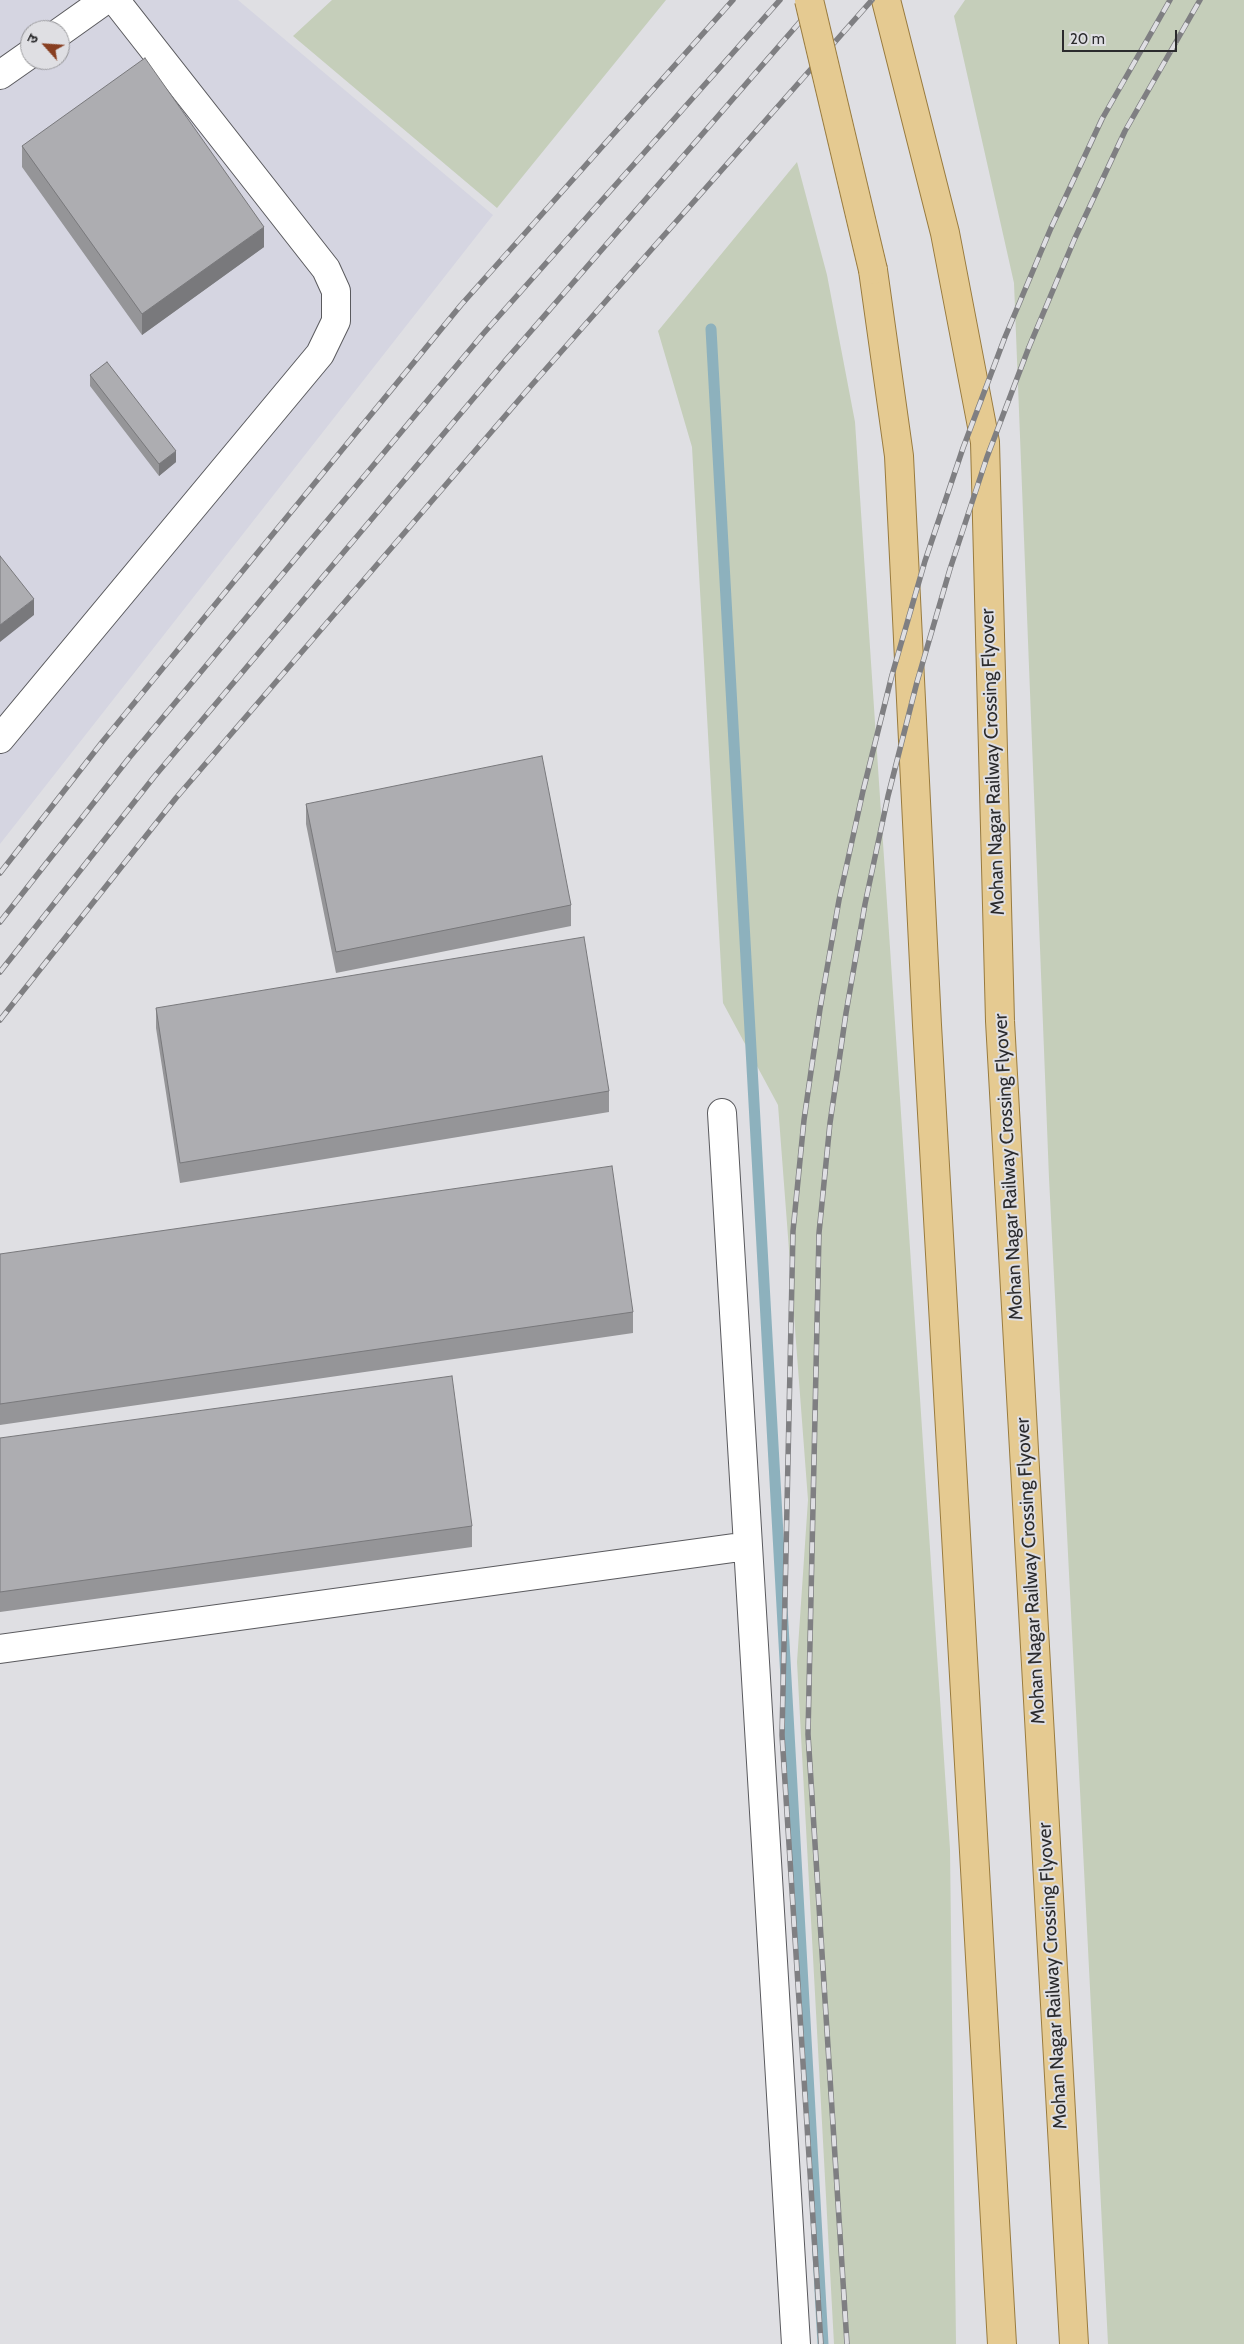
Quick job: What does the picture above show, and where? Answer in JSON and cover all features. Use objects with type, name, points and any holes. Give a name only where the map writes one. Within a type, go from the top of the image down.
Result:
[{"type":"main road","points":[[810,0],[874,270],[899,456],[928,1035],[1002,2344]]},
{"type":"main road","name":"Mohan Nagar Railway Crossing Flyover","points":[[886,0],[945,233],[985,442],[1000,1021],[1074,2344]]},
{"type":"lane","points":[[70,25],[105,0]]},
{"type":"lane","points":[[0,739],[320,354],[336,321],[336,291],[326,269],[115,0]]},
{"type":"lane","points":[[0,75],[20,61]]},
{"type":"lane","points":[[722,1113],[796,2344]]},
{"type":"lane","points":[[0,1649],[748,1546]]},
{"type":"shaded area","points":[[0,0],[238,0],[493,215],[0,844]]},
{"type":"green space","points":[[332,0],[666,0],[497,208],[293,36]]},
{"type":"green space","points":[[965,0],[1244,0],[1244,2344],[1108,2344],[1049,1178],[1014,283],[954,16]]},
{"type":"green space","points":[[797,162],[827,275],[855,422],[950,1849],[956,2344],[834,2344],[797,1662],[808,1500],[778,1105],[723,1003],[692,447],[658,331]]},
{"type":"building","points":[[145,58],[264,227],[142,314],[22,146]]},
{"type":"building","points":[[107,362],[176,451],[159,464],[90,375]]},
{"type":"building","points":[[0,556],[34,599],[0,625]]},
{"type":"building","points":[[542,756],[571,905],[336,952],[306,804]]},
{"type":"building","points":[[584,937],[609,1091],[180,1163],[156,1008]]},
{"type":"building","points":[[612,1166],[633,1312],[0,1404],[0,1254]]},
{"type":"building","points":[[452,1376],[472,1526],[0,1592],[0,1438]]},
{"type":"waterway","points":[[711,329],[823,2344]]},
{"type":"railway","points":[[0,873],[103,741],[461,305],[733,0]]},
{"type":"railway","points":[[0,922],[129,758],[483,334],[780,0]]},
{"type":"railway","points":[[0,972],[154,777],[505,361],[819,0]]},
{"type":"railway","points":[[0,1020],[176,798],[530,387],[872,0]]},
{"type":"railway","points":[[821,2344],[782,1735],[793,1231],[804,1120],[820,1009],[839,900],[863,791],[892,675],[925,561],[963,448],[1005,337],[1051,228],[1102,119],[1170,0]]},
{"type":"railway","points":[[847,2344],[808,1734],[819,1233],[830,1123],[846,1013],[865,904],[888,796],[917,682],[950,569],[987,457],[1029,347],[1075,238],[1125,131],[1200,0]]}]
